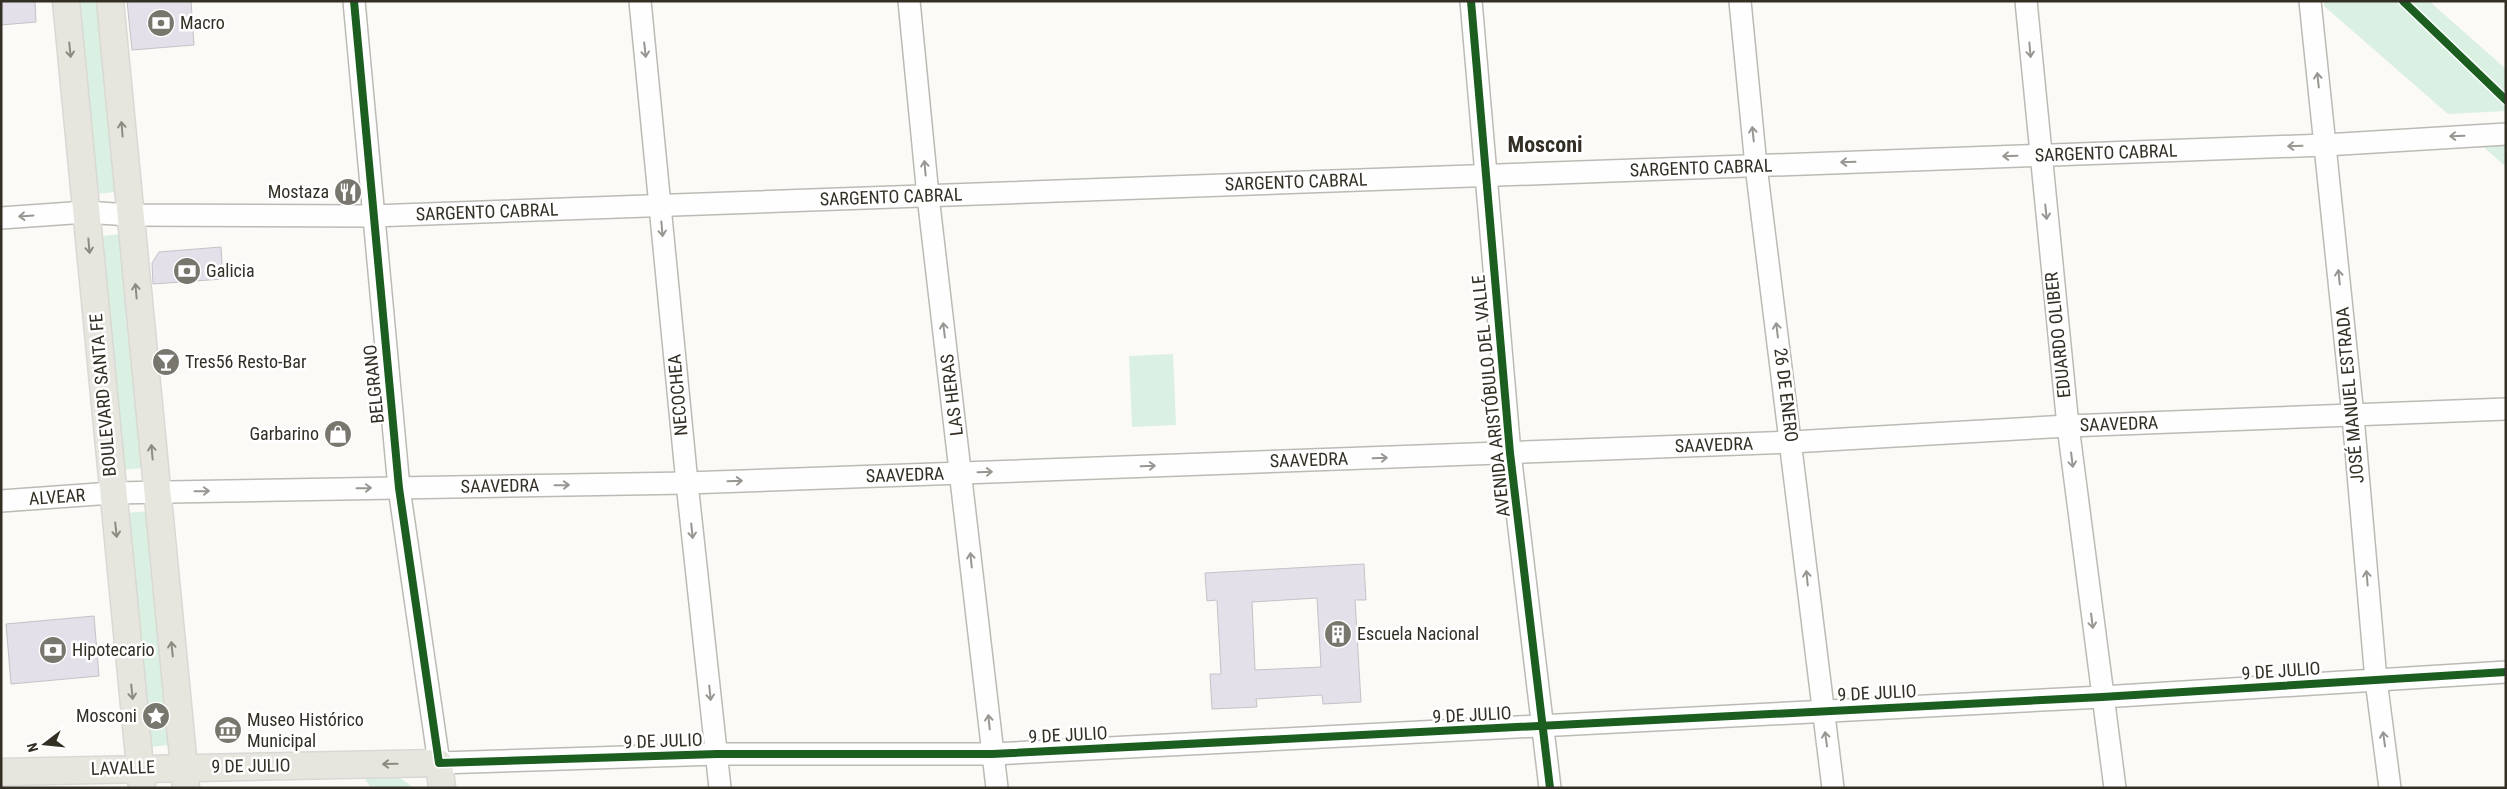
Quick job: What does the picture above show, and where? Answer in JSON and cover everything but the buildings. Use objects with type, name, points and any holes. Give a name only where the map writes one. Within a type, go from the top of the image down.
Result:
[{"type":"main road","name":"BOULEVARD SANTA FE","points":[[66,1],[141,778]]},
{"type":"main road","points":[[110,1],[129,215],[185,777]]},
{"type":"main road","name":"LAVALLE","points":[[1,772],[141,778],[185,777]]},
{"type":"main road","name":"9 DE JULIO","points":[[185,777],[440,775]]},
{"type":"street","name":"BELGRANO","points":[[354,1],[372,216],[399,488],[440,775]]},
{"type":"street","name":"NECOCHEA","points":[[640,1],[687,483],[720,788]]},
{"type":"street","name":"LAS HERAS","points":[[909,1],[928,196],[962,473],[997,788]]},
{"type":"street","name":"AVENIDA ARISTÓBULO DEL VALLE","points":[[1471,1],[1510,453],[1550,788]]},
{"type":"street","name":"26 DE ENERO","points":[[1740,1],[1756,166],[1792,442],[1822,711],[1833,788]]},
{"type":"street","name":"EDUARDO OLIBER","points":[[2026,1],[2068,426],[2115,788]]},
{"type":"street","name":"JOSÉ MANUEL ESTRADA","points":[[2310,1],[2353,416],[2376,680],[2390,788]]},
{"type":"street","name":"SARGENTO CABRAL","points":[[1,218],[86,212],[129,215],[372,216],[2325,145],[2506,134]]},
{"type":"street","name":"SAAVEDRA","points":[[112,493],[687,483],[1792,442],[2068,426],[2506,409]]},
{"type":"street","name":"ALVEAR","points":[[1,501],[112,493]]},
{"type":"street","name":"9 DE JULIO","points":[[440,775],[717,754],[992,754],[2102,697],[2506,672]]},
{"type":"path","points":[[2404,1],[2506,100]]},
{"type":"green space","points":[[77,1],[98,1],[116,192],[95,194]]},
{"type":"green space","points":[[2324,1],[2429,1],[2506,69],[2506,111],[2448,114],[2324,6]]},
{"type":"green space","points":[[2506,142],[2506,167],[2479,143]]},
{"type":"green space","points":[[121,234],[143,468],[122,470],[100,236]]},
{"type":"green space","points":[[1173,354],[1176,425],[1132,427],[1129,356]]},
{"type":"green space","points":[[148,511],[170,745],[149,747],[127,513]]},
{"type":"green space","points":[[362,775],[396,775],[414,788],[371,788]]},
{"type":"cycle path","points":[[354,1],[399,488],[439,763],[717,754],[992,754],[2102,697],[2506,672]]},
{"type":"cycle path","points":[[1471,1],[1510,453],[1550,788]]},
{"type":"cycle path","points":[[2403,1],[2506,100]]},
{"type":"place","name":"Macro","points":[[161,23]]},
{"type":"place","name":"Mostaza","points":[[348,192]]},
{"type":"place","name":"Galicia","points":[[187,271]]},
{"type":"place","name":"Tres56 Resto-Bar","points":[[166,362]]},
{"type":"place","name":"Garbarino","points":[[338,434]]},
{"type":"place","name":"Escuela Nacional","points":[[1338,634]]},
{"type":"place","name":"Hipotecario","points":[[53,650]]},
{"type":"place","name":"Mosconi","points":[[156,716]]},
{"type":"place","name":"Museo Histórico Municipal","points":[[228,730]]},
{"type":"district","name":"Mosconi","points":[[1545,144]]}]
